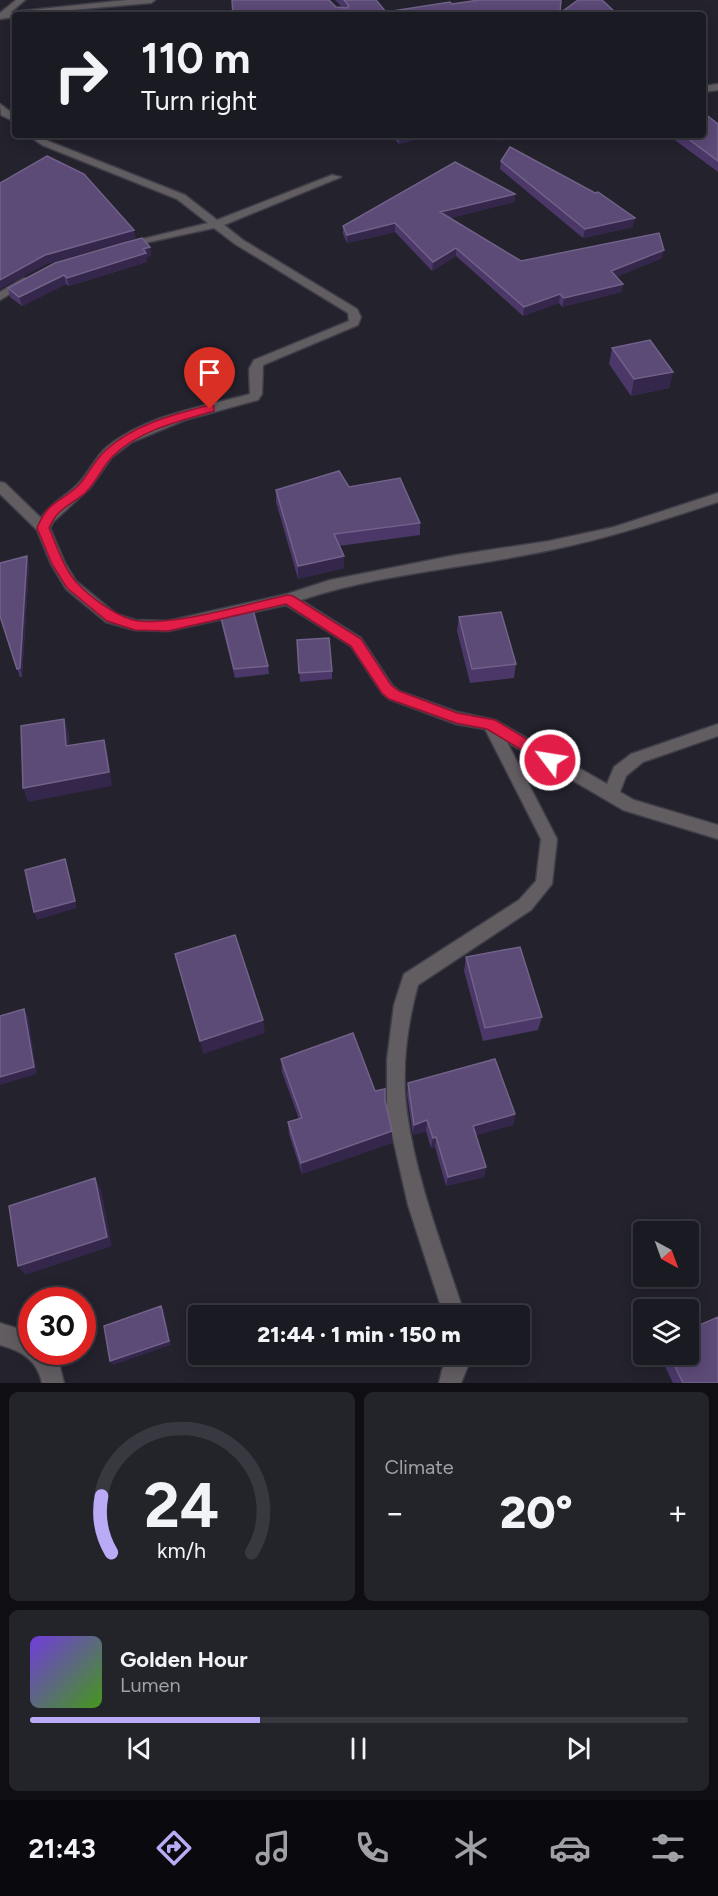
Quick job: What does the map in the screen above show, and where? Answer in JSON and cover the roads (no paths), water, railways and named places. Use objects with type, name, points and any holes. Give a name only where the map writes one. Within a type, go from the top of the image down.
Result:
[{"type":"street","points":[[0,16],[21,0]]},
{"type":"street","points":[[38,12],[151,0]]},
{"type":"street","points":[[0,107],[4,113],[12,117]]},
{"type":"street","points":[[38,138],[181,197],[214,225],[353,311],[355,317],[354,323],[258,363],[255,369],[256,394],[254,396],[167,421],[120,445],[98,464],[83,488],[50,513],[43,528]]},
{"type":"street","points":[[118,248],[214,225],[336,177]]},
{"type":"street","points":[[0,297],[34,276]]},
{"type":"street","points":[[0,486],[43,528],[58,564],[71,585],[111,618],[135,625],[168,626],[288,599],[341,583],[456,560],[549,546],[616,531],[718,497]]},
{"type":"street","points":[[288,599],[356,642],[387,689],[394,695],[456,718],[490,724],[629,805],[718,832]]},
{"type":"street","points":[[450,1305],[418,1205],[396,1112],[396,1060],[403,1005],[410,980],[525,905],[544,884],[549,838],[490,724]]},
{"type":"street","points":[[610,795],[620,772],[637,758],[718,730]]},
{"type":"street","points":[[0,1334],[18,1339]]},
{"type":"street","points":[[48,1365],[53,1383]]},
{"type":"street","points":[[450,1383],[456,1365]]}]
